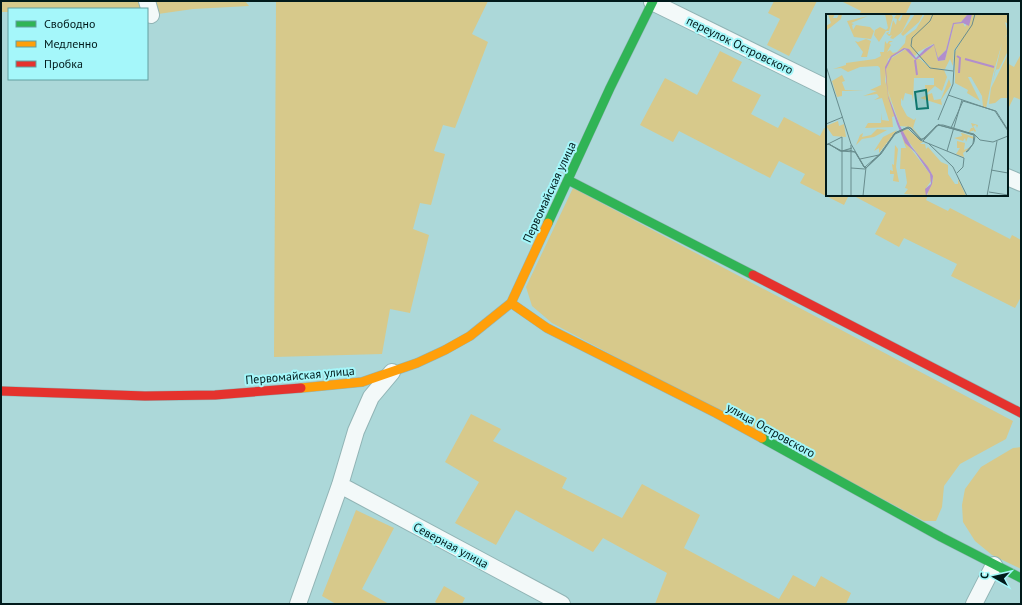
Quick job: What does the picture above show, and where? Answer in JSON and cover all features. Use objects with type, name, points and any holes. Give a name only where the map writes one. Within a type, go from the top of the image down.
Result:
[{"type":"street","name":"переулок Островского","points":[[652,1],[826,88]]},
{"type":"street","name":"Первомайская улица","points":[[1,390],[145,396],[214,395],[355,383],[417,363],[470,336],[511,303],[610,88],[652,1]]},
{"type":"street","points":[[1008,178],[1021,184]]},
{"type":"street","points":[[568,180],[1021,413]]},
{"type":"street","name":"улица Островского","points":[[511,303],[547,328],[716,414],[994,565],[1021,578]]},
{"type":"street","points":[[298,604],[340,485],[356,431],[371,397],[392,372]]},
{"type":"street","name":"Северная улица","points":[[340,485],[562,604]]},
{"type":"street","points":[[974,604],[994,565]]},
{"type":"shaded area","points":[[1,1],[245,1],[249,6],[193,9],[151,15],[148,8],[8,8],[8,12],[1,12]]},
{"type":"shaded area","points":[[276,1],[488,1],[472,34],[488,42],[455,128],[443,125],[434,151],[445,154],[431,205],[420,203],[413,229],[429,235],[410,313],[390,309],[382,354],[274,357]]},
{"type":"shaded area","points":[[774,1],[817,1],[789,56],[767,45],[780,19],[768,13]]},
{"type":"shaded area","points":[[841,1],[912,1],[906,14],[860,14],[861,11]]},
{"type":"shaded area","points":[[720,51],[742,62],[732,81],[761,95],[751,114],[778,128],[784,117],[820,136],[824,128],[826,129],[826,196],[800,183],[805,174],[779,161],[770,178],[679,131],[673,142],[640,125],[665,78],[697,95]]},
{"type":"shaded area","points":[[1021,54],[1021,100],[1014,97],[1008,109],[1008,64],[1014,67]]},
{"type":"shaded area","points":[[573,188],[1013,421],[1006,439],[960,464],[944,486],[942,507],[936,521],[924,521],[552,323],[532,306],[526,287]]},
{"type":"shaded area","points":[[826,196],[848,196],[844,205]]},
{"type":"shaded area","points":[[854,196],[928,196],[926,200],[948,211],[950,208],[1010,239],[1012,235],[1021,240],[1021,297],[1015,308],[951,276],[957,264],[904,238],[899,247],[875,234],[886,213]]},
{"type":"shaded area","points":[[471,414],[501,429],[493,441],[567,478],[562,488],[622,518],[642,484],[700,515],[684,548],[779,599],[793,575],[815,587],[821,576],[851,593],[846,604],[655,604],[667,573],[603,538],[593,552],[516,510],[496,545],[455,523],[479,482],[445,462]]},
{"type":"shaded area","points":[[1021,447],[1021,569],[992,555],[975,541],[963,522],[962,505],[965,489],[981,467],[1013,448]]},
{"type":"shaded area","points":[[356,510],[394,528],[362,589],[389,604],[336,604],[322,596]]},
{"type":"shaded area","points":[[444,586],[465,598],[462,604],[438,604],[435,602]]},
{"type":"traffic: fast","points":[[548,223],[610,88],[653,1]]},
{"type":"traffic: fast","points":[[568,180],[753,275]]},
{"type":"traffic: fast","points":[[762,438],[941,537],[1021,578]]},
{"type":"traffic: slow","points":[[301,388],[362,382],[417,363],[470,336],[511,303],[548,223]]},
{"type":"traffic: slow","points":[[511,303],[547,328],[716,413],[762,438]]},
{"type":"traffic: jam","points":[[753,275],[1021,413]]},
{"type":"traffic: jam","points":[[1,391],[145,396],[215,395],[301,388]]}]
